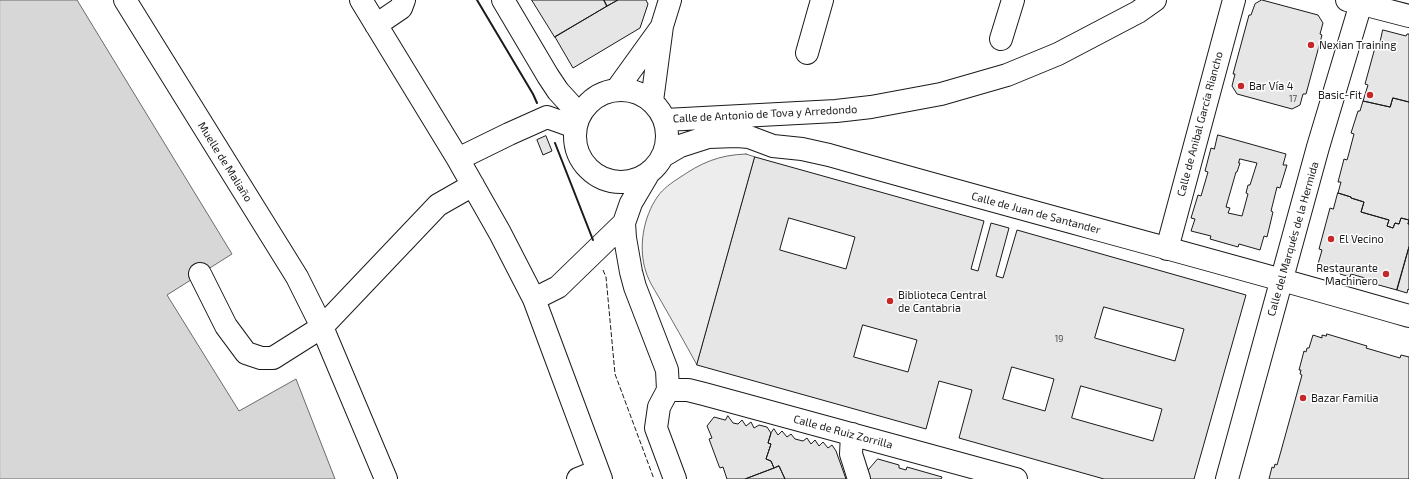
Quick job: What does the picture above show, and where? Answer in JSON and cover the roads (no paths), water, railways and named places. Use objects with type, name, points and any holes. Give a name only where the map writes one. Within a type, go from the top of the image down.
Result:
[{"type":"street","name":"Muelle de Maliaño","points":[[125,0],[296,277],[322,327],[386,479]]},
{"type":"street","points":[[361,0],[458,159],[534,298],[600,475],[578,479]]},
{"type":"street","points":[[376,25],[401,8],[404,0]]},
{"type":"street","points":[[503,0],[548,76],[577,120]]},
{"type":"street","points":[[652,101],[662,26],[670,0]]},
{"type":"street","points":[[807,53],[822,0]]},
{"type":"street","points":[[1001,39],[1013,0]]},
{"type":"street","name":"Calle de Antonio de Tova y Arredondo","points":[[665,120],[836,111],[871,107],[941,94],[1007,76],[1058,54],[1138,12],[1155,0]]},
{"type":"street","name":"Calle de Anibal García Riancho","points":[[1167,249],[1234,0]]},
{"type":"street","points":[[1357,1],[1409,16]]},
{"type":"street","name":"Calle del Marqués de la Hermida","points":[[1227,479],[1357,1]]},
{"type":"street","points":[[617,89],[662,26]]},
{"type":"street","points":[[646,176],[630,182],[614,182],[600,178],[588,169],[579,157],[574,142],[577,120],[584,106],[592,99],[604,92],[617,89],[630,90],[643,94],[652,101],[659,109],[665,120],[667,144],[663,156],[646,176],[631,203],[624,223],[625,238],[635,287],[667,370],[668,390],[659,407],[656,428],[675,479]]},
{"type":"street","points":[[458,159],[548,117],[577,120]]},
{"type":"street","name":"Calle de Juan de Santander","points":[[663,156],[680,146],[708,137],[749,137],[773,146],[802,149],[830,156],[1167,249],[1282,279],[1409,316]]},
{"type":"street","points":[[200,274],[226,326],[246,353],[261,358],[273,358],[322,327],[438,205],[473,185]]},
{"type":"street","points":[[534,298],[558,287],[624,223]]},
{"type":"street","name":"Calle de Ruiz Zorrilla","points":[[668,390],[688,390],[704,394],[1016,479]]},
{"type":"street","points":[[852,434],[851,454],[859,479]]},
{"type":"place","name":"Nexian Training","points":[[1311,45]]},
{"type":"place","name":"Bar Vía 4","points":[[1241,86]]},
{"type":"place","name":"Basic-Fit","points":[[1370,95]]},
{"type":"place","name":"El Vecino","points":[[1331,239]]},
{"type":"place","name":"Restaurante Machinero","points":[[1386,274]]},
{"type":"place","name":"Biblioteca Central de Cantabria","points":[[890,301]]},
{"type":"place","name":"Bazar Familia","points":[[1303,398]]}]
